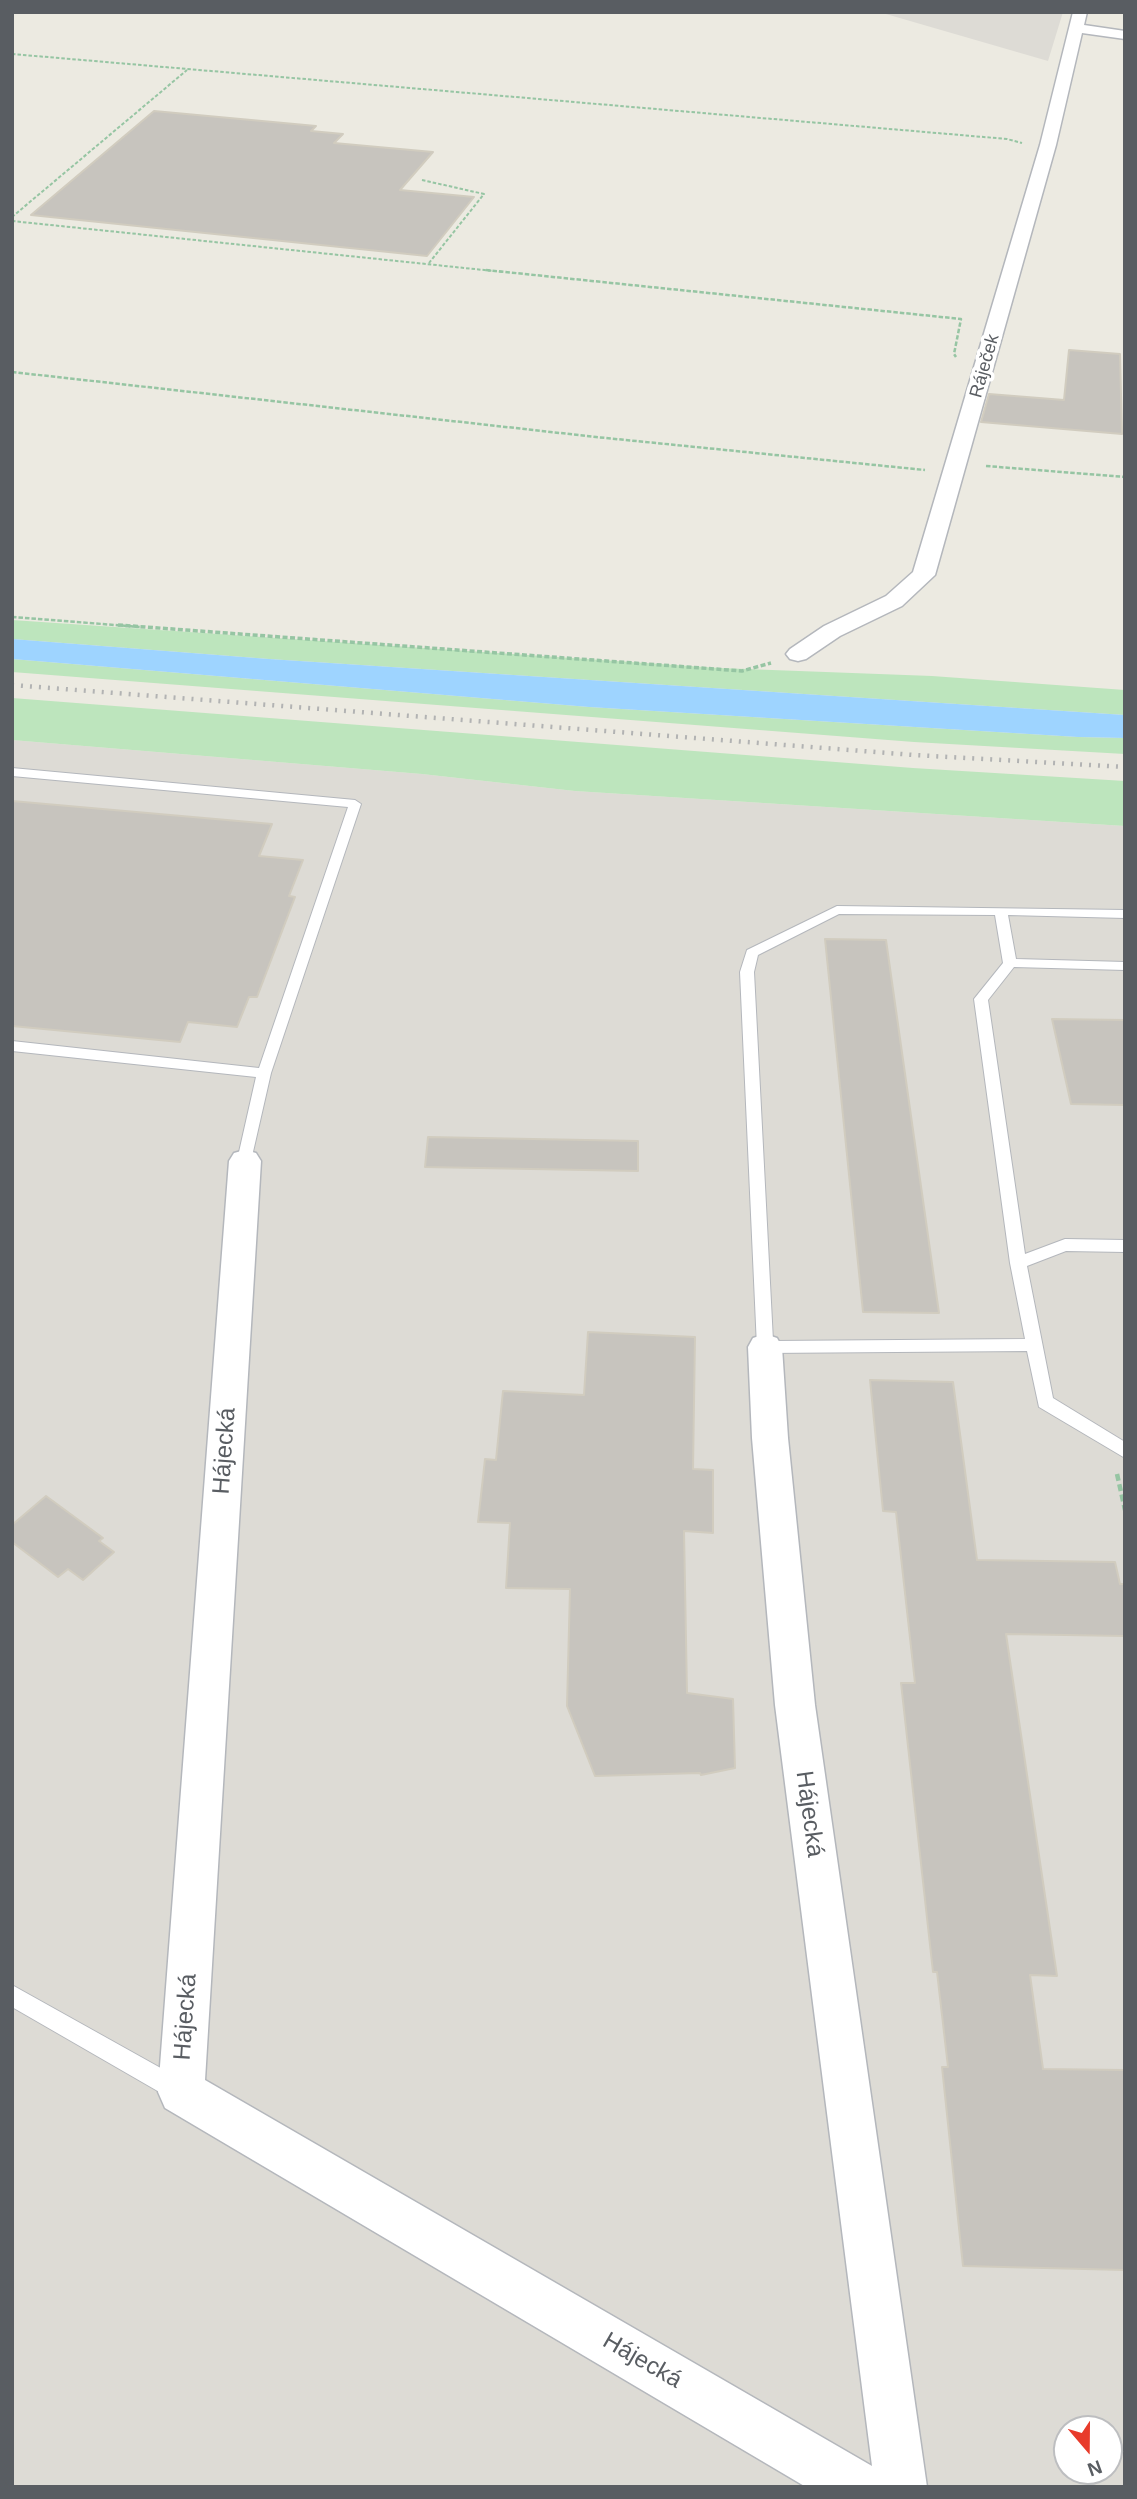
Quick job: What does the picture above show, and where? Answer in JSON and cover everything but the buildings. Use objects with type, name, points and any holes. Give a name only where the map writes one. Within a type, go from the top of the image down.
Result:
[{"type":"street","points":[[1079,20],[1125,35]]},
{"type":"street","name":"Ráječek","points":[[798,654],[832,631],[894,601],[924,575],[1048,145],[1079,20]]},
{"type":"street","name":"Hájecká","points":[[245,1161],[181,2092],[857,2487]]},
{"type":"street","name":"Hájecká","points":[[765,1347],[770,1438],[795,1705],[901,2487]]},
{"type":"lane","points":[[12,772],[355,804],[264,1073],[245,1161]]},
{"type":"lane","points":[[1032,1345],[765,1347],[747,972],[752,953],[837,910],[1125,914]]},
{"type":"lane","points":[[1001,911],[1010,963],[981,999],[1018,1263],[1045,1402],[1125,1451]]},
{"type":"lane","points":[[1010,963],[1125,966]]},
{"type":"lane","points":[[12,1046],[264,1073]]},
{"type":"lane","points":[[1018,1263],[1065,1245],[1125,1246]]},
{"type":"lane","points":[[12,1995],[181,2092]]},
{"type":"path","points":[[12,54],[1048,145]]},
{"type":"path","points":[[12,219],[187,69]]},
{"type":"path","points":[[422,180],[484,194],[428,264]]},
{"type":"path","points":[[12,219],[961,319],[954,354],[960,362],[985,368]]},
{"type":"path","points":[[12,372],[596,437],[955,468],[1125,477]]},
{"type":"path","points":[[12,617],[742,671]]},
{"type":"shaded area","points":[[879,12],[1063,12],[1048,61]]},
{"type":"shaded area","points":[[12,740],[422,774],[575,791],[1125,826],[1125,2487],[12,2487]]},
{"type":"green space","points":[[12,620],[719,668],[932,676],[1125,690],[1125,715],[269,659],[12,639]]},
{"type":"green space","points":[[12,659],[589,707],[1125,738],[1125,754],[914,742],[12,672]]},
{"type":"green space","points":[[12,698],[913,768],[1125,781],[1125,826],[575,791],[422,774],[12,740]]},
{"type":"water","points":[[12,639],[269,659],[1125,715],[1125,738],[589,707],[12,659]]},
{"type":"railway","points":[[12,685],[914,755],[1125,767]]}]
